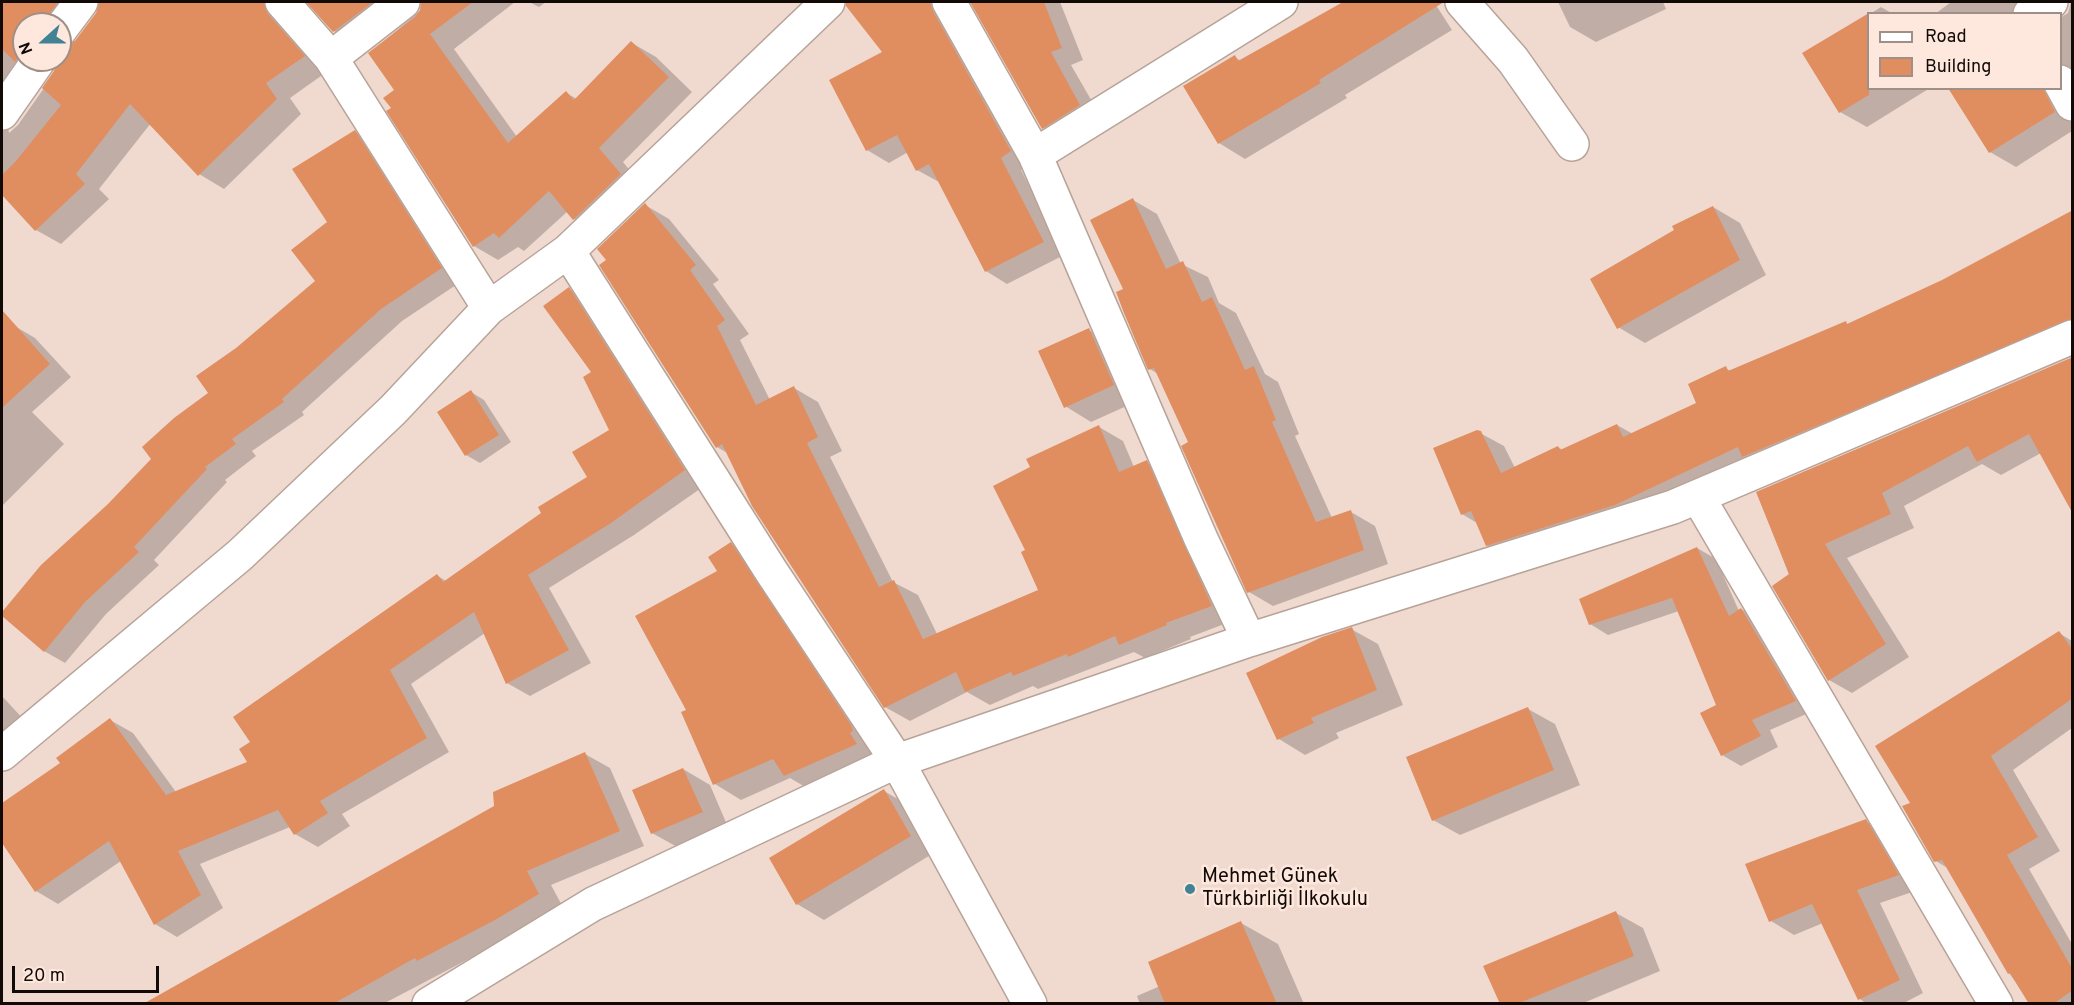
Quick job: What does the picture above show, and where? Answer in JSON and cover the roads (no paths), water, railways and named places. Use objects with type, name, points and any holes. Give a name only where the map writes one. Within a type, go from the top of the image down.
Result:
[{"type":"street","points":[[282,2],[331,58],[489,308]]},
{"type":"street","points":[[331,58],[403,2]]},
{"type":"street","points":[[2,754],[240,555],[393,410],[489,308],[568,250],[828,2]]},
{"type":"street","points":[[949,2],[1035,155],[1201,538],[1249,640]]},
{"type":"street","points":[[1035,155],[1281,2]]},
{"type":"street","points":[[1462,2],[1513,60],[1572,144]]},
{"type":"street","points":[[2034,12],[2051,2]]},
{"type":"street","points":[[2,113],[31,72]]},
{"type":"street","points":[[2062,84],[2073,104]]},
{"type":"street","points":[[568,250],[778,581],[897,761],[1030,1004]]},
{"type":"street","points":[[429,1004],[593,904],[897,761],[1249,640],[1673,507],[2073,337]]},
{"type":"street","points":[[1698,497],[1996,1004]]},
{"type":"place","name":"Mehmet Günek Türkbirliği İlkokulu","points":[[1190,889]]}]
